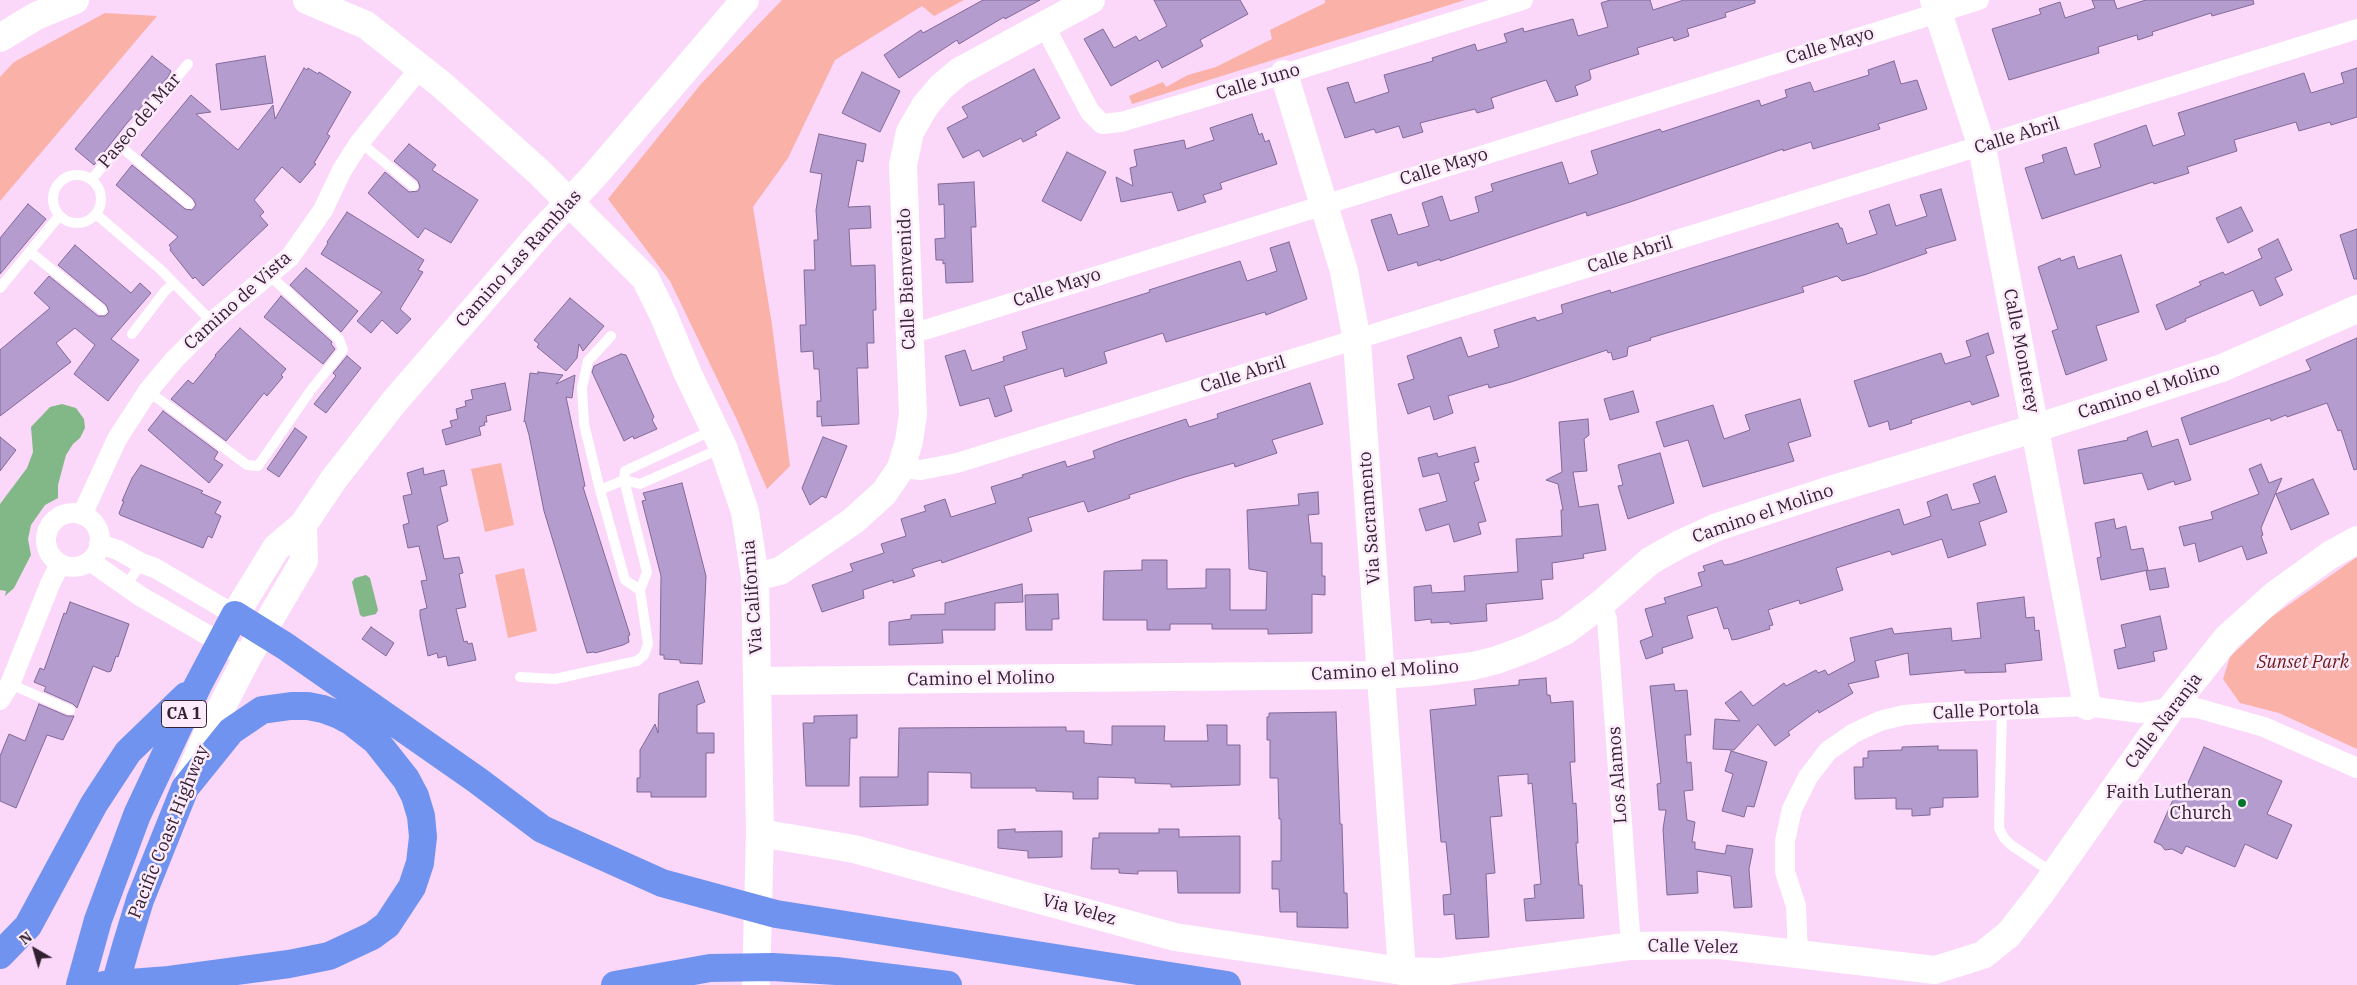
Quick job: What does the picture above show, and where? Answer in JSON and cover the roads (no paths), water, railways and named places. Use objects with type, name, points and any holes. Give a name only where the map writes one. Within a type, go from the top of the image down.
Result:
[{"type":"highway","points":[[236,615],[477,780],[542,829],[662,883],[776,914],[1227,985]]},
{"type":"highway","name":"Pacific Coast Highway","points":[[80,985],[98,920],[137,815],[198,685],[236,615]]},
{"type":"highway","points":[[0,955],[28,926],[94,804],[128,752],[198,685]]},
{"type":"highway","points":[[104,985],[169,980],[289,964],[329,956],[372,936],[387,925],[412,887],[420,863],[423,837],[421,816],[415,796],[396,765],[376,741],[352,722],[323,709],[291,706],[262,710],[231,731],[184,788]]},
{"type":"highway","name":"Pacific Coast Highway","points":[[115,985],[140,900],[184,788]]},
{"type":"highway","points":[[614,985],[710,968],[773,967],[836,970],[948,985]]},
{"type":"street","points":[[0,38],[36,16],[75,0]]},
{"type":"street","name":"Via California","points":[[307,0],[366,26],[420,68],[474,114],[569,202],[645,278],[663,314],[718,438],[745,512],[755,577],[760,833],[756,985]]},
{"type":"street","name":"Camino Las Ramblas","points":[[236,615],[276,548],[303,525],[334,479],[394,402],[745,0]]},
{"type":"street","name":"Calle Bienvenido","points":[[755,577],[780,571],[853,521],[884,493],[901,468],[909,441],[913,414],[908,333],[903,166],[910,132],[925,106],[941,87],[960,71],[1091,0]]},
{"type":"street","name":"Calle Juno","points":[[1044,25],[1090,112],[1102,124],[1121,122],[1284,74],[1523,0]]},
{"type":"street","name":"Calle Mayo","points":[[908,333],[928,329],[1324,204],[1936,6],[1979,0]]},
{"type":"street","name":"Calle Monterey","points":[[1936,6],[1982,147],[2087,706]]},
{"type":"street","name":"Calle Abril","points":[[901,468],[921,470],[957,464],[2357,29]]},
{"type":"street","name":"Camino de Vista","points":[[82,515],[117,439],[148,391],[174,360],[212,322],[290,258],[323,210],[342,170],[360,142],[420,68]]},
{"type":"street","name":"Via Sacramento","points":[[1284,74],[1344,271],[1357,341],[1402,971]]},
{"type":"street","name":"Camino el Molino","points":[[757,681],[1381,675],[1473,666],[1497,660],[1564,631],[1601,604],[1650,561],[1680,544],[1717,527],[2222,368],[2357,309]]},
{"type":"street","points":[[94,552],[99,535],[96,526],[82,515],[64,515],[50,525],[47,533],[48,551],[60,564],[75,566],[94,552],[118,550],[141,563],[155,568],[236,615]]},
{"type":"street","points":[[262,632],[304,561],[303,525]]},
{"type":"street","name":"Calle Naranja","points":[[1982,955],[2009,934],[2054,874],[2172,707],[2227,638],[2276,594],[2330,555],[2357,540]]},
{"type":"street","points":[[94,552],[108,573],[140,596],[247,658]]},
{"type":"street","points":[[5,692],[60,564]]},
{"type":"street","name":"Los Alamos","points":[[1601,604],[1607,619],[1631,946]]},
{"type":"street","name":"Pacific Coast Highway","points":[[184,788],[206,737],[262,632]]},
{"type":"street","name":"Calle Portola","points":[[1798,955],[1796,906],[1785,872],[1785,841],[1792,809],[1808,778],[1828,751],[1854,733],[1880,721],[1904,715],[2087,706],[2140,713],[2172,707],[2197,708],[2264,728],[2357,768]]},
{"type":"street","name":"Via Velez","points":[[760,833],[854,849],[1175,937],[1402,971]]},
{"type":"street","name":"Calle Velez","points":[[1402,971],[1440,972],[1631,946],[1720,945],[1935,970],[1982,955]]},
{"type":"lane","name":"Paseo del Mar","points":[[92,179],[188,64]]},
{"type":"lane","points":[[360,142],[413,186]]},
{"type":"lane","points":[[120,146],[189,204]]},
{"type":"lane","points":[[74,174],[92,179],[98,187],[101,196],[100,206],[96,214],[90,220],[74,223],[59,216],[54,208],[52,199],[58,182],[74,174]]},
{"type":"lane","points":[[96,214],[174,283],[212,322]]},
{"type":"lane","points":[[0,288],[59,216]]},
{"type":"lane","points":[[30,252],[102,310]]},
{"type":"lane","points":[[148,391],[247,465],[258,466],[311,390],[343,350],[339,339],[268,275]]},
{"type":"lane","points":[[132,334],[165,291],[174,283]]},
{"type":"lane","points":[[611,336],[588,361],[582,388],[584,424],[625,580],[640,590]]},
{"type":"lane","points":[[520,677],[555,679],[637,661],[644,654],[648,644],[640,590],[647,572],[624,480],[625,471],[718,438]]},
{"type":"lane","points":[[600,490],[624,480],[640,484],[718,438]]},
{"type":"lane","points":[[126,586],[141,563]]},
{"type":"lane","points":[[5,692],[70,710]]},
{"type":"lane","points":[[2002,710],[1999,828],[2004,838],[2011,845],[2054,874]]},
{"type":"place","name":"Faith Lutheran Church","points":[[2242,803]]},
{"type":"park label","name":"Sunset Park","points":[[2303,663]]}]
